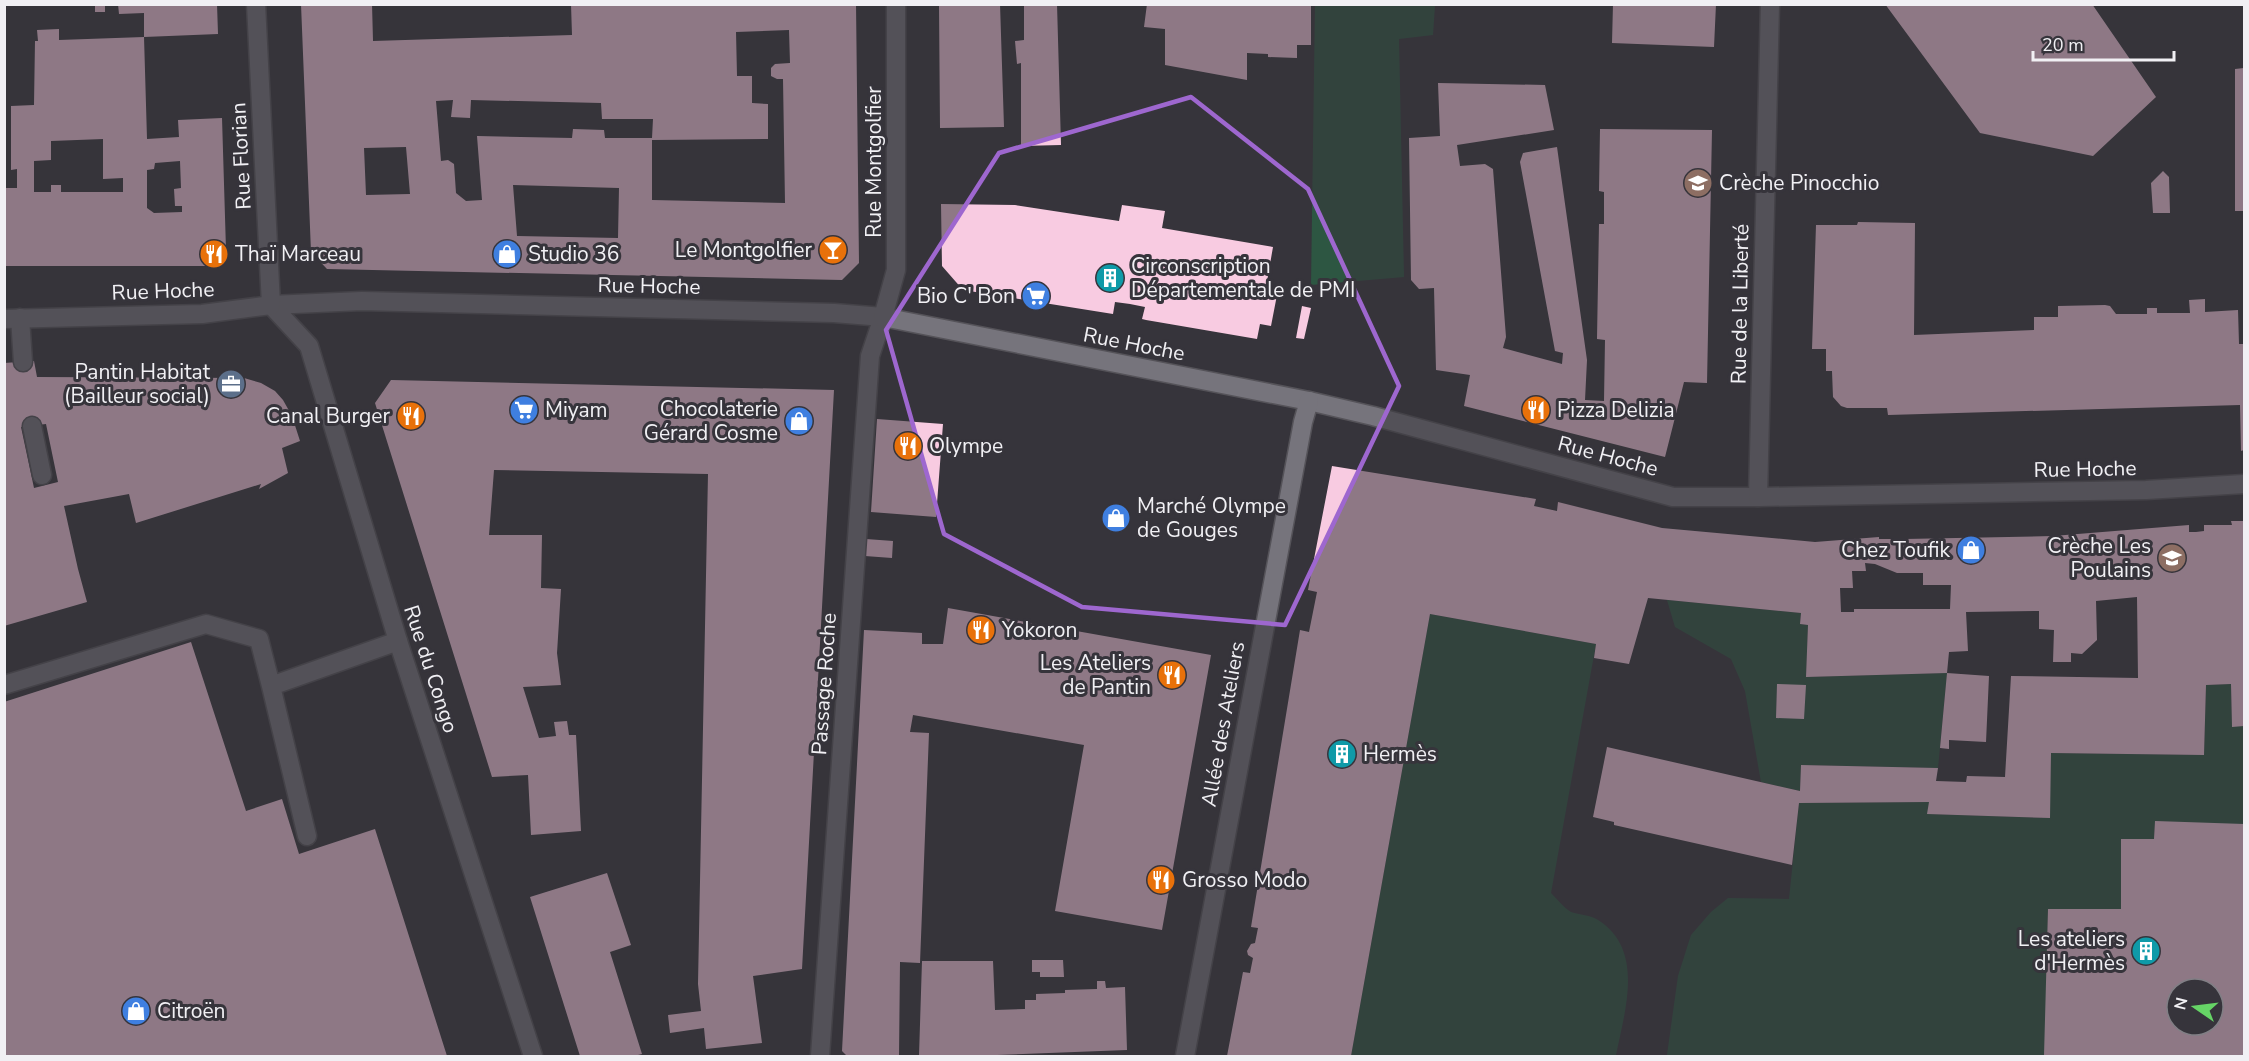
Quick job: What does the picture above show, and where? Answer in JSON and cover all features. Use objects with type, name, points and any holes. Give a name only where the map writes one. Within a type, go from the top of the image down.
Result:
[{"type":"street","name":"Rue Florian","points":[[256,4],[271,305]]},
{"type":"street","name":"Rue Montgolfier","points":[[883,317],[896,270],[896,4]]},
{"type":"street","name":"Rue de la Liberté","points":[[1758,497],[1770,4]]},
{"type":"street","name":"Rue Hoche","points":[[12,318],[202,314],[271,305],[362,301],[834,313],[883,317],[1309,401],[1373,416],[1673,497],[2146,490],[2244,484]]},
{"type":"street","name":"Rue du Congo","points":[[271,305],[309,346],[398,641],[533,1056]]},
{"type":"street","name":"Passage Roche","points":[[820,1056],[870,356],[883,317]]},
{"type":"street","points":[[12,318],[23,362]]},
{"type":"street","name":"Allée des Ateliers","points":[[1185,1056],[1303,422],[1309,401]]},
{"type":"street","points":[[32,426],[42,474]]},
{"type":"street","points":[[4,685],[206,624],[259,639],[307,836]]},
{"type":"street","points":[[271,686],[398,641]]},
{"type":"highlighted area","points":[[1191,97],[1308,189],[1399,386],[1285,625],[1082,607],[944,534],[886,330],[999,153]]},
{"type":"green space","points":[[1315,5],[1435,5],[1433,35],[1399,39],[1404,277],[1311,285]]},
{"type":"green space","points":[[1667,600],[1801,613],[1800,624],[1808,625],[1806,677],[1947,673],[1938,768],[1801,765],[1800,791],[1761,782],[1745,691],[1731,659],[1675,627]],"holes":[[[1777,685],[1804,718],[1776,718]]]},
{"type":"green space","points":[[1430,614],[1596,644],[1551,893],[1571,912],[1598,920],[1613,933],[1622,947],[1627,964],[1627,1000],[1616,1055],[1351,1056]]},
{"type":"green space","points":[[2231,684],[2232,726],[2244,726],[2244,852],[2155,822],[2154,839],[2121,840],[2121,909],[2048,910],[2045,1056],[1667,1055],[1678,976],[1691,935],[1711,912],[1728,898],[1789,899],[1799,803],[1929,802],[1928,814],[2049,818],[2051,753],[2204,755],[2206,685]]},
{"type":"building","points":[[95,4],[105,4],[105,12],[95,12]]},
{"type":"building","points":[[118,4],[217,4],[218,34],[144,37],[144,13],[119,14]]},
{"type":"building","points":[[301,4],[372,4],[373,41],[572,35],[571,4],[856,4],[859,263],[842,280],[327,269],[311,252]],"holes":[[[789,30],[790,63],[775,64],[771,68],[771,76],[783,79],[785,203],[652,200],[652,140],[768,139],[768,104],[752,103],[752,76],[737,76],[736,32]],[[453,100],[451,117],[470,118],[471,100],[601,103],[602,119],[653,119],[652,138],[605,138],[604,130],[573,129],[572,138],[477,136],[482,200],[466,201],[456,193],[454,164],[448,160],[441,161],[436,101]],[[406,147],[410,194],[366,195],[364,148]],[[513,185],[619,188],[618,238],[517,236]]]},
{"type":"building","points":[[939,4],[1000,4],[1004,127],[940,128]]},
{"type":"building","points":[[1024,4],[1057,4],[1061,145],[1021,146],[1021,63],[1017,64],[1015,41],[1024,40]]},
{"type":"building","points":[[1147,4],[1311,4],[1311,45],[1297,45],[1297,58],[1268,57],[1268,54],[1247,53],[1247,80],[1165,65],[1165,29],[1144,27]]},
{"type":"building","points":[[1613,4],[1716,4],[1714,47],[1612,43]]},
{"type":"building","points":[[1885,4],[2092,4],[2156,97],[2093,156],[1980,133]]},
{"type":"building","points":[[59,29],[59,40],[144,37],[147,139],[179,137],[178,120],[222,118],[226,250],[213,266],[4,266],[4,188],[17,188],[17,169],[11,170],[11,106],[34,105],[37,30]],"holes":[[[103,139],[103,179],[123,178],[123,192],[61,192],[61,185],[51,185],[51,192],[34,192],[34,161],[51,160],[51,141]],[[180,161],[181,188],[174,189],[175,206],[182,206],[182,212],[154,213],[147,208],[147,170],[154,169],[155,163]]]},
{"type":"building","points":[[2244,68],[2244,211],[2235,211],[2235,69]]},
{"type":"building","points":[[1438,83],[1545,85],[1554,130],[1457,145],[1460,166],[1485,164],[1493,169],[1506,337],[1503,348],[1562,364],[1563,353],[1555,351],[1520,162],[1523,153],[1557,147],[1587,360],[1585,400],[1604,401],[1605,340],[1597,339],[1599,224],[1604,224],[1604,192],[1599,191],[1600,129],[1712,130],[1707,383],[1684,382],[1665,457],[1464,406],[1470,375],[1436,370],[1434,288],[1419,289],[1411,280],[1409,138],[1440,136]]},
{"type":"building","points":[[2163,171],[2169,177],[2170,213],[2153,213],[2151,183]]},
{"type":"building","name":"Circonscription Départementale de PMI","points":[[941,204],[1015,205],[1119,221],[1122,205],[1165,211],[1162,228],[1273,247],[1265,293],[1277,295],[1271,326],[1260,324],[1257,339],[1142,319],[1145,307],[1130,304],[1115,302],[1113,314],[963,290],[942,266]]},
{"type":"building","points":[[1858,222],[1915,223],[1914,335],[2034,330],[2034,317],[2058,317],[2058,306],[2105,305],[2110,306],[2116,314],[2147,314],[2147,308],[2157,308],[2157,313],[2190,313],[2189,300],[2205,299],[2205,312],[2238,310],[2239,344],[2244,344],[2244,450],[2241,451],[2240,405],[1888,415],[1887,408],[1841,406],[1833,397],[1832,371],[1826,371],[1826,349],[1812,349],[1816,225],[1857,225]]},
{"type":"building","points":[[1302,306],[1311,308],[1304,339],[1296,338]]},
{"type":"building","points":[[34,361],[37,377],[244,378],[261,383],[275,391],[283,400],[292,416],[300,441],[282,448],[288,473],[259,489],[261,484],[136,523],[129,494],[64,506],[87,602],[4,626],[4,363]],"holes":[[[46,424],[58,482],[34,488],[21,427]]]},
{"type":"building","points":[[391,380],[834,390],[802,969],[753,976],[762,1043],[706,1049],[704,1028],[670,1033],[668,1015],[701,1011],[698,984],[708,474],[494,470],[489,535],[542,535],[541,588],[561,589],[557,653],[561,685],[523,687],[539,738],[556,736],[554,722],[567,721],[569,735],[576,735],[581,831],[531,835],[528,775],[492,777],[375,403]]},
{"type":"building","name":"Olympe","points":[[877,419],[943,424],[936,517],[871,512]]},
{"type":"building","points":[[1332,466],[1536,499],[1534,506],[1557,511],[1558,502],[1662,528],[1815,542],[1879,537],[1879,539],[1905,539],[2053,536],[2189,525],[2189,532],[2196,532],[2204,531],[2204,525],[2232,525],[2231,521],[2244,521],[2244,726],[2232,727],[2231,684],[2206,685],[2204,755],[2051,753],[2050,818],[1927,814],[1929,802],[1799,803],[1792,865],[1614,825],[1614,822],[1593,817],[1607,747],[1800,791],[1801,765],[1938,768],[1936,781],[1966,782],[1967,776],[2005,777],[2011,676],[2138,678],[2137,597],[2096,601],[2097,640],[2082,654],[2071,653],[2071,662],[2053,662],[2054,630],[2039,629],[2039,611],[1966,612],[1968,651],[1949,652],[1947,673],[1806,677],[1808,625],[1800,624],[1801,613],[1648,598],[1629,664],[1594,658],[1596,644],[1430,614],[1351,1056],[1227,1056],[1243,972],[1250,973],[1253,958],[1248,955],[1247,951],[1251,944],[1255,943],[1258,928],[1251,927],[1300,630],[1309,632],[1317,592],[1308,590]],"holes":[[[1865,563],[1875,564],[1897,573],[1923,573],[1923,585],[1951,585],[1950,609],[1854,609],[1854,612],[1841,612],[1840,588],[1853,588],[1852,571],[1866,571]]]},
{"type":"building","points":[[866,539],[893,541],[892,558],[865,556]]},
{"type":"building","points":[[948,608],[1211,655],[1162,930],[1055,911],[1084,745],[913,715],[910,732],[929,733],[920,963],[900,962],[899,1056],[847,1056],[842,1051],[864,630],[922,633],[922,644],[943,644]]},
{"type":"building","points":[[191,642],[246,811],[282,799],[299,854],[375,829],[447,1056],[4,1056],[4,702]]},
{"type":"building","points":[[1947,673],[1989,676],[1986,742],[1949,740],[1949,749],[1940,748]]},
{"type":"building","points":[[1777,684],[1806,685],[1804,719],[1776,718]]},
{"type":"building","name":"Les ateliers d'Hermès","points":[[2155,821],[2244,824],[2244,1056],[2044,1056],[2048,909],[2121,909],[2121,839],[2154,839]]},
{"type":"building","points":[[607,873],[631,945],[610,952],[642,1054],[580,1056],[530,897]]},
{"type":"building","points":[[1032,960],[1063,960],[1064,977],[1040,977],[1040,972],[1032,972]]},
{"type":"building","points":[[922,961],[993,961],[995,1010],[1025,1009],[1025,1000],[1036,1000],[1036,994],[1097,989],[1097,981],[1105,981],[1106,988],[1125,987],[1127,1050],[919,1056]]},
{"type":"place","name":"Crèche Pinocchio","points":[[1698,183]]},
{"type":"place","name":"Le Montgolfier","points":[[833,250]]},
{"type":"place","name":"Thaï Marceau","points":[[214,254]]},
{"type":"place","name":"Studio 36","points":[[507,254]]},
{"type":"place","name":"Circonscription Départementale de PMI","points":[[1110,278]]},
{"type":"place","name":"Bio C' Bon","points":[[1036,296]]},
{"type":"place","name":"Pantin Habitat (Bailleur social)","points":[[231,384]]},
{"type":"place","name":"Miyam","points":[[524,410]]},
{"type":"place","name":"Pizza Delizia","points":[[1536,410]]},
{"type":"place","name":"Canal Burger","points":[[411,416]]},
{"type":"place","name":"Chocolaterie Gérard Cosme","points":[[799,421]]},
{"type":"place","name":"Olympe","points":[[908,446]]},
{"type":"place","name":"Marché Olympe de Gouges","points":[[1116,518]]},
{"type":"place","name":"Chez Toufik","points":[[1971,550]]},
{"type":"place","name":"Crèche Les Poulains","points":[[2172,558]]},
{"type":"place","name":"Yokoron","points":[[981,630]]},
{"type":"place","name":"Les Ateliers de Pantin","points":[[1172,675]]},
{"type":"place","name":"Hermès","points":[[1342,754]]},
{"type":"place","name":"Grosso Modo","points":[[1161,880]]},
{"type":"place","name":"Les ateliers d'Hermès","points":[[2146,951]]},
{"type":"place","name":"Citroën","points":[[136,1011]]}]
